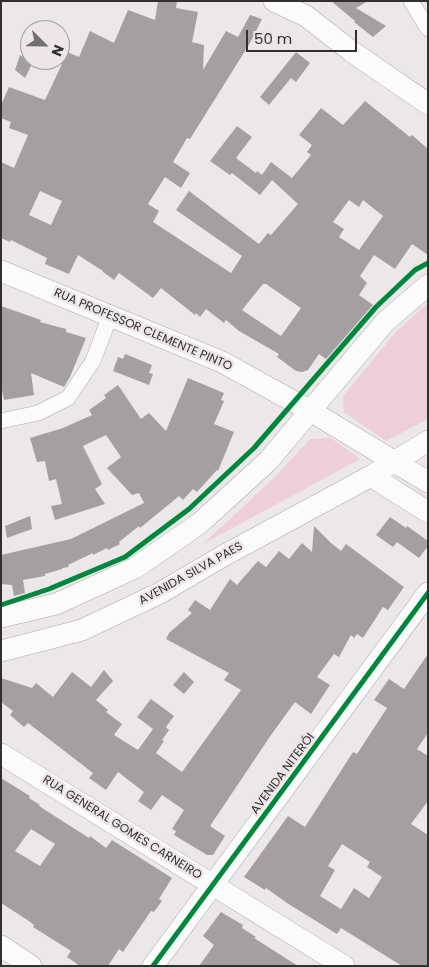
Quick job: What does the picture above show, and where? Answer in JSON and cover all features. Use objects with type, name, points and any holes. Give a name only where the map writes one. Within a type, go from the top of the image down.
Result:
[{"type":"main road","points":[[274,1],[306,16],[351,51],[428,104]]},
{"type":"main road","name":"RUA PROFESSOR CLEMENTE PINTO","points":[[1,271],[222,362],[309,410],[428,482]]},
{"type":"main road","points":[[1,617],[56,604],[135,568],[200,523],[268,460],[385,322],[428,285]]},
{"type":"main road","name":"AVENIDA SILVA PAES","points":[[1,651],[82,630],[160,593],[223,556],[371,476],[428,441]]},
{"type":"main road","points":[[371,476],[428,512]]},
{"type":"main road","name":"AVENIDA NITERÓI","points":[[153,966],[428,593]]},
{"type":"main road","name":"RUA GENERAL GOMES CARNEIRO","points":[[1,754],[344,966]]},
{"type":"main road","points":[[1,946],[32,966]]},
{"type":"street","points":[[411,1],[428,29]]},
{"type":"street","points":[[1,421],[38,413],[68,398],[93,360],[110,316]]},
{"type":"shaded area","points":[[428,303],[428,419],[386,441],[344,412],[343,396],[396,332]]},
{"type":"shaded area","points":[[331,438],[360,459],[203,544],[274,478],[310,439]]},
{"type":"building","points":[[158,1],[177,1],[176,8],[198,12],[192,42],[204,45],[203,70],[226,31],[238,37],[250,15],[262,19],[250,43],[190,139],[187,138],[173,162],[190,173],[181,188],[165,177],[148,204],[159,211],[153,222],[231,273],[242,256],[176,210],[189,191],[259,244],[268,233],[271,235],[298,204],[272,180],[260,195],[232,173],[230,175],[210,161],[237,126],[252,137],[236,158],[256,173],[257,171],[262,175],[271,162],[292,178],[311,155],[307,152],[312,145],[299,135],[321,108],[343,125],[365,101],[428,149],[428,255],[412,244],[395,269],[374,255],[360,276],[367,283],[359,295],[373,305],[326,359],[319,354],[308,370],[296,371],[277,357],[279,354],[239,331],[226,320],[224,323],[206,309],[200,317],[196,313],[195,315],[161,288],[153,298],[119,273],[114,280],[78,255],[69,274],[45,264],[47,258],[11,240],[10,242],[1,238],[1,162],[14,168],[28,135],[9,128],[11,122],[1,118],[1,105],[9,87],[45,100],[59,70],[70,70],[70,53],[79,57],[90,31],[114,43],[128,10],[155,20]],"holes":[[[40,191],[62,201],[51,225],[29,215]],[[349,200],[359,207],[363,200],[383,216],[359,250],[339,237],[344,229],[333,222]],[[263,284],[266,284],[301,308],[281,336],[242,310]]]},
{"type":"building","points":[[331,1],[368,1],[356,8],[386,26],[373,37]]},
{"type":"building","points":[[296,52],[310,63],[296,82],[291,78],[269,105],[260,97]]},
{"type":"building","points":[[20,55],[20,70],[29,70],[25,78],[15,70]]},
{"type":"building","points":[[1,306],[86,338],[64,387],[31,373],[34,395],[4,400],[1,385]]},
{"type":"building","points":[[125,354],[152,365],[149,373],[153,374],[149,385],[113,371],[118,357],[123,359]]},
{"type":"building","points":[[188,378],[224,393],[221,400],[224,401],[214,424],[234,432],[218,471],[197,492],[193,489],[183,500],[179,496],[140,528],[139,526],[119,542],[120,544],[93,555],[93,553],[68,565],[69,567],[45,574],[45,576],[23,580],[25,593],[14,596],[12,585],[1,584],[1,555],[71,539],[144,503],[139,493],[132,495],[107,468],[121,457],[106,435],[83,446],[102,484],[95,489],[105,504],[55,520],[51,506],[62,504],[56,479],[49,481],[45,461],[37,462],[30,438],[63,428],[92,415],[89,410],[106,398],[104,395],[118,385],[141,419],[149,413],[166,431]]},
{"type":"building","points":[[30,516],[32,529],[7,538],[5,526]]},
{"type":"building","points":[[390,517],[428,541],[428,546],[419,558],[397,542],[393,547],[376,535]]},
{"type":"building","points":[[314,526],[341,551],[346,544],[404,587],[388,610],[383,607],[363,638],[357,634],[354,638],[351,635],[339,657],[334,654],[317,677],[330,685],[311,714],[295,702],[271,735],[210,826],[225,836],[213,855],[207,855],[174,835],[176,831],[172,829],[184,810],[162,795],[151,810],[138,801],[144,792],[118,772],[106,790],[89,778],[93,773],[28,723],[24,727],[10,715],[13,711],[1,702],[1,678],[32,688],[36,683],[53,697],[72,672],[91,687],[104,670],[113,681],[96,700],[108,710],[106,712],[122,724],[114,735],[138,750],[153,729],[137,717],[151,699],[174,716],[166,727],[169,730],[156,753],[182,772],[241,690],[224,680],[229,673],[166,639],[169,633],[192,613],[188,610],[195,600],[210,610],[230,579],[237,585],[258,561],[266,567],[279,551],[289,559],[302,543],[312,552]]},
{"type":"building","points":[[428,654],[428,733],[417,749],[428,756],[428,801],[411,824],[428,835],[428,966],[402,966],[341,928],[337,934],[266,888],[265,890],[244,877],[288,816],[305,827],[353,752],[357,754],[387,708],[374,700],[389,679],[404,689]],"holes":[[[342,844],[370,862],[367,867],[382,877],[369,898],[354,888],[341,909],[320,896],[335,870],[328,866]]]},
{"type":"building","points":[[184,672],[194,682],[184,694],[173,685]]},
{"type":"building","points":[[1,778],[30,796],[29,798],[39,806],[89,838],[90,836],[106,848],[112,840],[172,878],[159,899],[162,901],[154,912],[151,911],[123,952],[119,949],[108,966],[80,966],[67,957],[71,951],[33,927],[34,925],[29,921],[1,903]],"holes":[[[31,829],[55,844],[40,866],[15,851]]]},
{"type":"building","points":[[221,912],[243,925],[242,928],[256,937],[254,938],[298,966],[199,966],[214,945],[203,936]]},
{"type":"cycle path","points":[[1,605],[49,589],[125,557],[189,509],[254,448],[376,307],[415,270],[428,263]]},
{"type":"cycle path","points":[[153,966],[428,593]]}]
